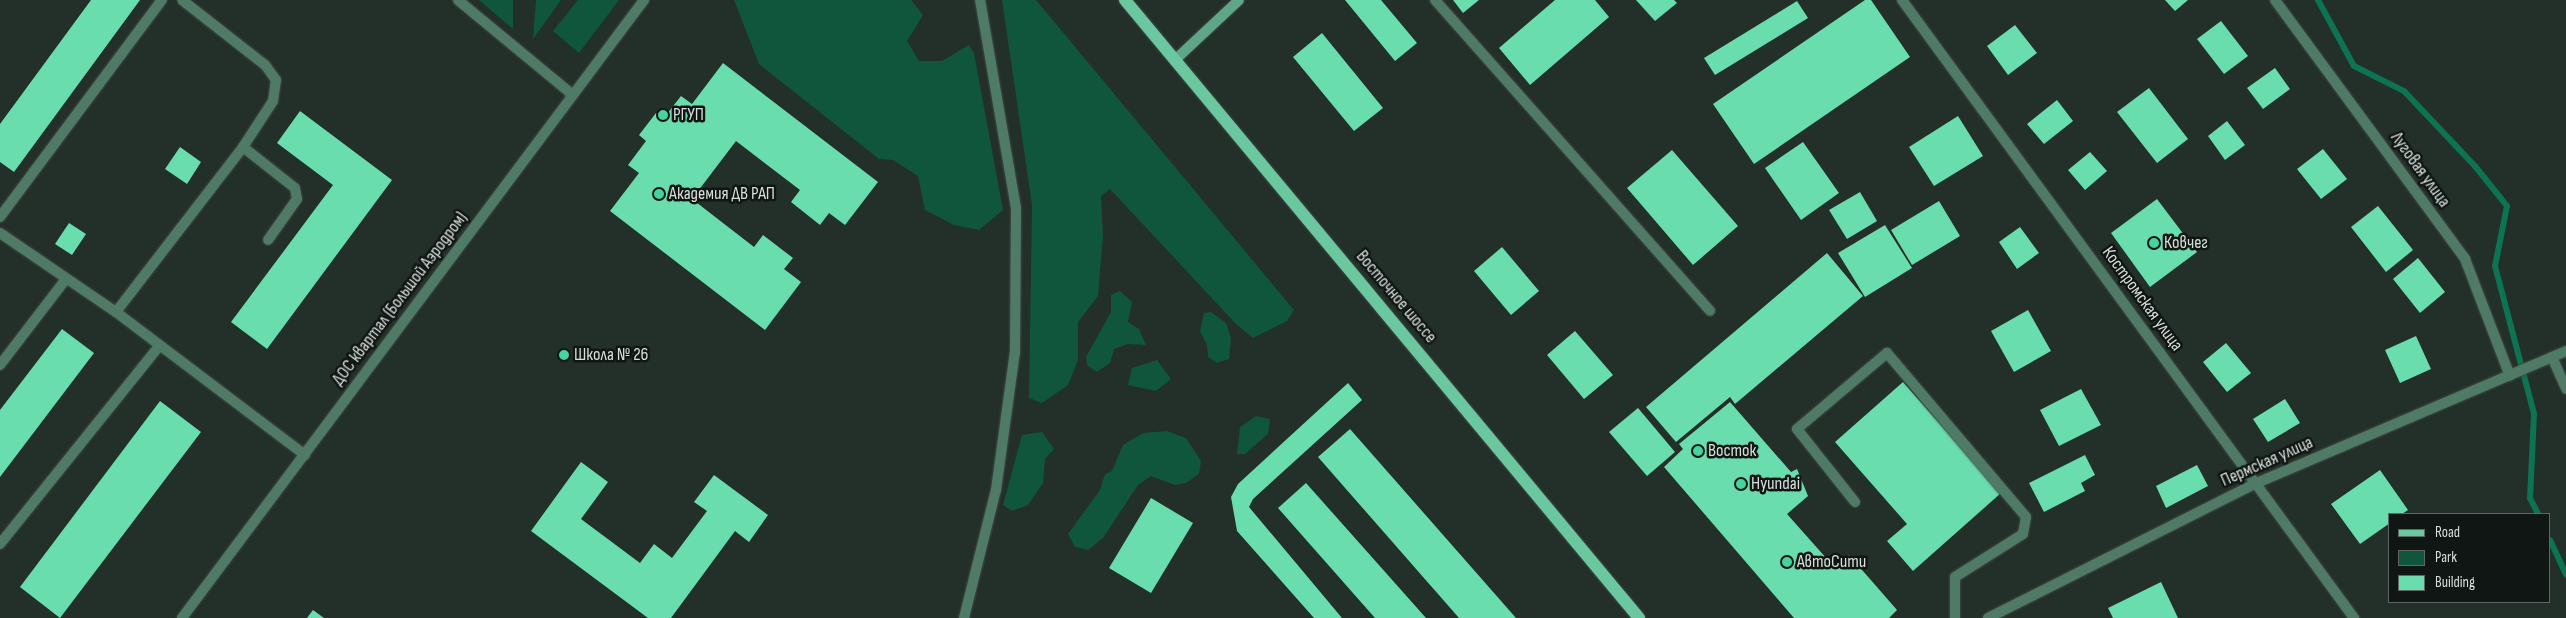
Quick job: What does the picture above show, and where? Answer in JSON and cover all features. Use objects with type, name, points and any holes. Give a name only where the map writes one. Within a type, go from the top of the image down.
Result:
[{"type":"main road","name":"Восточное шоссе","points":[[1125,0],[1639,618]]},
{"type":"street","points":[[0,217],[162,0]]},
{"type":"street","points":[[116,312],[243,147],[273,101],[276,80],[265,65],[182,0]]},
{"type":"street","points":[[458,0],[573,95]]},
{"type":"street","name":"ДОС квартал (Большой Аэродром)","points":[[182,618],[644,0]]},
{"type":"street","points":[[964,618],[996,490],[1015,352],[1016,208],[980,0]]},
{"type":"street","points":[[1176,59],[1239,0]]},
{"type":"street","points":[[1435,0],[1710,311]]},
{"type":"street","name":"Костромская улица","points":[[1902,0],[2354,618]]},
{"type":"street","name":"Луговая улица","points":[[2275,0],[2465,259],[2510,376]]},
{"type":"street","points":[[243,147],[295,188],[297,199],[268,240]]},
{"type":"street","points":[[0,233],[160,344],[305,455]]},
{"type":"street","points":[[0,365],[66,279]]},
{"type":"street","points":[[0,544],[160,344]]},
{"type":"street","name":"Пермская улица","points":[[1988,618],[2257,483],[2566,351]]},
{"type":"street","points":[[1855,502],[1797,429],[1887,353],[2026,517],[2023,534],[1954,578],[1954,618]]},
{"type":"street","points":[[2552,358],[2566,389]]},
{"type":"green space","points":[[479,0],[513,0],[513,29]]},
{"type":"green space","points":[[536,0],[561,0],[533,39]]},
{"type":"green space","points":[[578,0],[619,0],[579,53],[553,31]]},
{"type":"green space","points":[[734,0],[911,0],[923,15],[907,41],[919,61],[942,61],[969,45],[974,53],[1003,210],[979,230],[954,225],[925,210],[918,176],[893,160],[879,159],[759,64]]},
{"type":"green space","points":[[1002,0],[1036,0],[1294,310],[1287,321],[1253,338],[1236,324],[1110,189],[1101,196],[1103,236],[1098,296],[1078,322],[1078,360],[1068,385],[1042,403],[1029,398],[1032,205]]},
{"type":"green space","points":[[1120,291],[1132,302],[1128,322],[1139,329],[1146,345],[1128,344],[1114,349],[1110,363],[1097,372],[1087,365],[1086,357],[1111,312],[1111,295]]},
{"type":"green space","points":[[1211,312],[1226,323],[1231,338],[1229,359],[1217,363],[1208,357],[1207,345],[1200,331],[1204,313]]},
{"type":"green space","points":[[1157,360],[1171,379],[1156,391],[1128,385],[1132,368]]},
{"type":"green space","points":[[1256,416],[1270,419],[1268,434],[1245,454],[1237,454],[1240,427]]},
{"type":"green space","points":[[1167,431],[1186,438],[1201,461],[1199,474],[1186,483],[1175,485],[1151,476],[1138,485],[1103,538],[1088,550],[1075,547],[1068,534],[1100,490],[1105,474],[1112,471],[1123,445],[1143,433]]},
{"type":"green space","points":[[1042,432],[1054,449],[1045,459],[1043,483],[1028,505],[1012,511],[1003,505],[1022,435]]},
{"type":"building","points":[[91,0],[140,0],[14,172],[0,162],[0,124]]},
{"type":"building","points":[[1345,0],[1381,0],[1417,43],[1395,61]]},
{"type":"building","points":[[1453,0],[1479,0],[1463,13]]},
{"type":"building","points":[[1555,0],[1595,0],[1609,17],[1530,85],[1499,48]]},
{"type":"building","points":[[1636,0],[1674,0],[1677,3],[1655,21]]},
{"type":"building","points":[[1865,0],[1871,0],[1910,57],[1754,164],[1713,104]]},
{"type":"building","points":[[2165,0],[2188,0],[2175,11]]},
{"type":"building","points":[[1797,1],[1808,18],[1715,75],[1704,58]]},
{"type":"building","points":[[2221,21],[2248,56],[2224,74],[2197,39]]},
{"type":"building","points":[[2015,25],[2037,53],[2008,75],[1987,46]]},
{"type":"building","points":[[1322,33],[1383,108],[1354,131],[1293,57]]},
{"type":"building","name":"Академия ДВ РАП","points":[[723,63],[878,182],[845,225],[829,213],[820,225],[791,202],[800,190],[736,141],[692,199],[754,247],[763,235],[793,258],[784,269],[801,282],[765,330],[610,211],[639,173],[628,165],[646,141],[639,135],[656,113],[663,119],[681,96],[692,104]]},
{"type":"building","points":[[2275,68],[2290,89],[2263,109],[2247,88]]},
{"type":"building","points":[[2149,88],[2188,139],[2157,163],[2117,112]]},
{"type":"building","points":[[2057,100],[2073,121],[2044,144],[2027,124]]},
{"type":"building","points":[[300,111],[392,180],[267,349],[231,322],[333,185],[277,143]]},
{"type":"building","points":[[1958,116],[1983,156],[1934,186],[1909,147]]},
{"type":"building","points":[[2227,121],[2245,145],[2225,160],[2208,136]]},
{"type":"building","points":[[1803,142],[1839,193],[1801,220],[1765,168]]},
{"type":"building","points":[[180,147],[201,162],[187,184],[165,169]]},
{"type":"building","points":[[2323,149],[2347,179],[2321,199],[2297,169]]},
{"type":"building","points":[[1672,150],[1738,226],[1693,265],[1627,188]]},
{"type":"building","points":[[2090,152],[2107,171],[2085,190],[2068,170]]},
{"type":"building","points":[[1860,192],[1877,221],[1847,239],[1829,210]]},
{"type":"building","name":"Ковчег","points":[[2157,199],[2197,252],[2150,287],[2111,233]]},
{"type":"building","points":[[1939,201],[1960,236],[1912,265],[1891,230]]},
{"type":"building","points":[[2378,206],[2413,250],[2386,272],[2351,227]]},
{"type":"building","points":[[69,223],[86,234],[72,255],[55,244]]},
{"type":"building","points":[[1885,225],[1912,268],[1865,297],[1838,253]]},
{"type":"building","points":[[2020,227],[2039,253],[2017,269],[1999,242]]},
{"type":"building","points":[[1502,247],[1539,291],[1511,315],[1474,271]]},
{"type":"building","points":[[1827,253],[1863,296],[1735,404],[1730,397],[1676,442],[1646,407]]},
{"type":"building","points":[[2418,258],[2445,292],[2420,313],[2393,279]]},
{"type":"building","points":[[2028,310],[2051,351],[2014,372],[1991,331]]},
{"type":"building","points":[[62,329],[94,353],[0,477],[0,410]]},
{"type":"building","points":[[1575,331],[1613,375],[1584,399],[1547,355]]},
{"type":"building","points":[[2416,336],[2431,369],[2400,383],[2385,350]]},
{"type":"building","points":[[2226,343],[2251,373],[2227,392],[2203,362]]},
{"type":"building","points":[[1903,382],[2001,493],[1913,571],[1887,541],[1907,524],[1835,442]]},
{"type":"building","points":[[1348,383],[1362,400],[1253,499],[1249,507],[1342,618],[1314,618],[1237,531],[1231,497],[1238,484]]},
{"type":"building","points":[[2081,389],[2101,425],[2059,446],[2040,410]]},
{"type":"building","points":[[2285,399],[2300,423],[2268,442],[2253,419]]},
{"type":"building","points":[[160,401],[201,432],[60,618],[20,587]]},
{"type":"building","points":[[1730,402],[1791,472],[1797,469],[1808,496],[1787,514],[1835,568],[1849,555],[1897,610],[1889,618],[1794,618],[1664,467],[1683,449],[1679,444]]},
{"type":"building","points":[[1638,408],[1675,452],[1647,476],[1609,432]]},
{"type":"building","points":[[1350,429],[1516,618],[1459,618],[1318,457]]},
{"type":"building","points":[[2085,455],[2095,475],[2081,483],[2085,491],[2044,512],[2029,483]]},
{"type":"building","points":[[581,462],[608,482],[581,519],[640,563],[654,544],[672,558],[707,511],[694,502],[714,475],[768,515],[749,542],[735,531],[671,618],[648,618],[531,531]]},
{"type":"building","points":[[2197,465],[2208,486],[2166,508],[2156,486]]},
{"type":"building","points":[[2380,470],[2408,510],[2404,513],[2388,513],[2388,524],[2360,544],[2331,504]]},
{"type":"building","points":[[1306,483],[1426,618],[1375,618],[1278,508]]},
{"type":"building","points":[[1151,498],[1193,523],[1151,593],[1109,568]]},
{"type":"building","points":[[2161,582],[2178,618],[2113,618],[2108,608]]},
{"type":"building","points":[[313,610],[324,618],[307,618]]},
{"type":"waterway","points":[[2318,0],[2354,66],[2404,91],[2475,166],[2507,206],[2495,266],[2534,414],[2530,498],[2538,513]]},
{"type":"waterway","points":[[2551,542],[2566,575]]},
{"type":"place","name":"РГУП","points":[[663,115]]},
{"type":"place","name":"Академия ДВ РАП","points":[[659,194]]},
{"type":"place","name":"Ковчег","points":[[2154,243]]},
{"type":"place","name":"Школа № 26","points":[[564,355]]},
{"type":"place","name":"Восток","points":[[1698,451]]},
{"type":"place","name":"Hyundai","points":[[1741,484]]},
{"type":"place","name":"АвтоСити","points":[[1787,562]]}]
